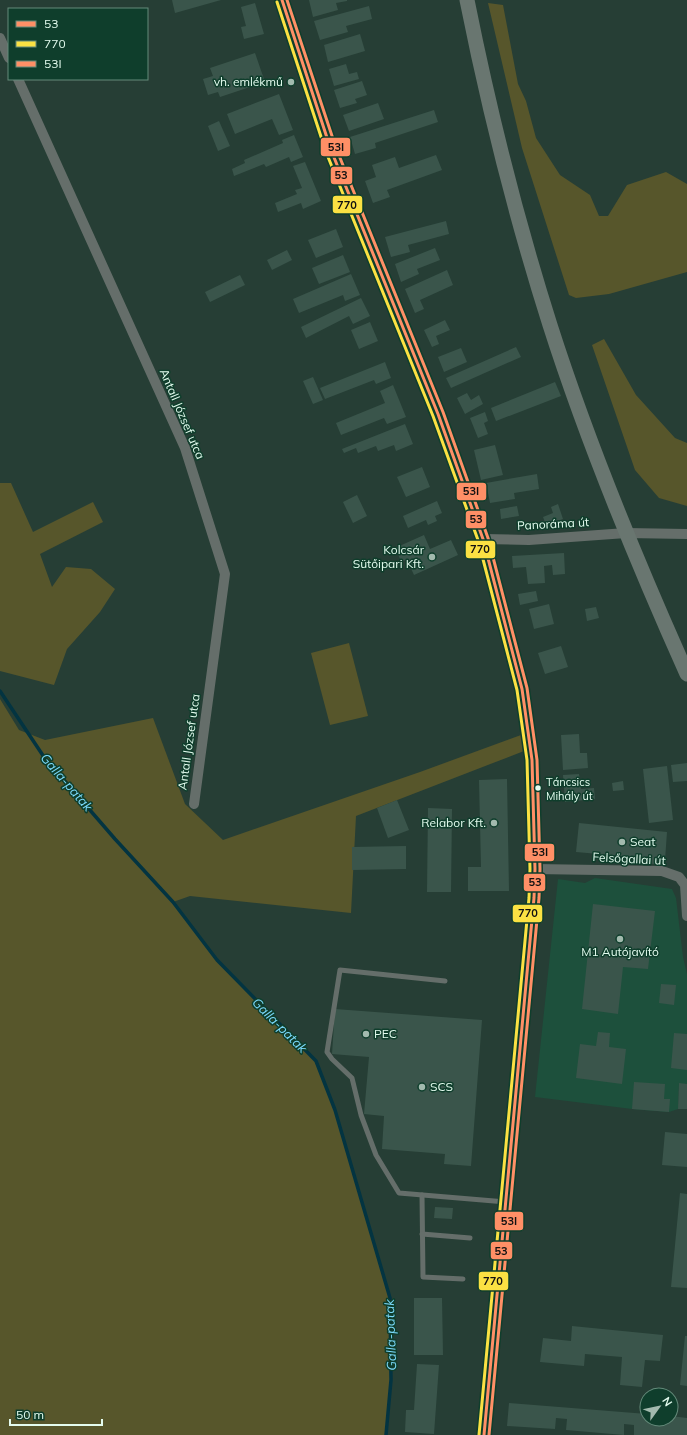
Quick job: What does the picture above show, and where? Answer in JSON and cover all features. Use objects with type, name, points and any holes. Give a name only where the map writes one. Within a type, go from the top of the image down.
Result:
[{"type":"main road","points":[[467,0],[488,100],[525,241],[542,297],[588,432],[626,533],[687,674]]},
{"type":"street","points":[[282,0],[331,150],[438,414],[482,539],[522,689],[532,760],[535,869],[534,898],[484,1435]]},
{"type":"street","points":[[0,38],[8,56]]},
{"type":"street","name":"Antall József utca","points":[[18,80],[185,448],[225,574],[194,804]]},
{"type":"street","name":"Panoráma út","points":[[482,539],[529,540],[626,533],[687,534]]},
{"type":"street","name":"Felsőgallai út","points":[[535,869],[662,871],[679,877],[685,885],[687,891],[687,916]]},
{"type":"lane","points":[[445,981],[340,970],[327,1052],[332,1059],[352,1078],[361,1115],[374,1148],[399,1193],[506,1202]]},
{"type":"lane","points":[[422,1195],[423,1277],[463,1279]]},
{"type":"lane","points":[[422,1234],[470,1238]]},
{"type":"shaded area","points":[[488,3],[503,5],[518,84],[526,101],[536,138],[560,175],[590,195],[599,216],[608,216],[627,185],[666,172],[687,184],[687,272],[609,294],[576,298],[569,295],[522,148]]},
{"type":"shaded area","points":[[604,339],[636,395],[675,438],[687,443],[687,506],[659,498],[635,470],[592,345]]},
{"type":"shaded area","points":[[0,483],[11,483],[33,532],[93,502],[103,522],[40,554],[52,587],[66,567],[91,569],[115,589],[100,612],[67,649],[54,685],[0,671]]},
{"type":"shaded area","points":[[349,643],[368,716],[330,725],[311,653]]},
{"type":"shaded area","points":[[0,699],[19,730],[45,740],[153,718],[185,804],[223,840],[420,772],[521,735],[524,751],[356,816],[351,913],[190,896],[173,902],[217,960],[316,1061],[335,1110],[390,1298],[391,1380],[386,1435],[0,1435]]},
{"type":"shaded area","points":[[595,878],[672,889],[676,898],[683,957],[687,974],[687,1084],[679,1084],[678,1109],[669,1112],[632,1109],[535,1097],[558,879],[585,883]]},
{"type":"building","points":[[172,0],[221,0],[175,13]]},
{"type":"building","points":[[309,0],[347,1],[336,3],[338,10],[313,17]]},
{"type":"building","points":[[255,3],[264,34],[244,39],[241,27],[246,26],[241,7]]},
{"type":"building","points":[[369,6],[372,19],[346,26],[348,32],[320,40],[314,21]]},
{"type":"building","points":[[360,34],[365,51],[328,62],[324,45]]},
{"type":"building","points":[[255,53],[265,82],[220,97],[218,92],[208,95],[203,79],[213,76],[210,68]]},
{"type":"building","points":[[346,64],[349,74],[357,72],[359,79],[334,86],[329,69]]},
{"type":"building","points":[[362,81],[367,95],[355,99],[357,103],[340,108],[334,90]]},
{"type":"building","points":[[279,94],[293,130],[279,135],[272,119],[235,134],[227,114]]},
{"type":"building","points":[[378,103],[384,119],[349,131],[343,115]]},
{"type":"building","points":[[434,110],[438,122],[375,143],[376,148],[355,154],[350,137]]},
{"type":"building","points":[[219,121],[230,146],[218,151],[208,126]]},
{"type":"building","points":[[294,135],[303,157],[291,162],[289,157],[266,167],[264,164],[234,176],[232,169],[245,163],[244,160],[283,143],[282,140]]},
{"type":"building","points":[[436,155],[442,170],[387,190],[390,197],[373,203],[365,181],[376,177],[372,165],[395,157],[399,168]]},
{"type":"building","points":[[305,162],[321,201],[303,209],[301,203],[278,212],[275,203],[297,194],[295,190],[302,188],[293,166]]},
{"type":"building","points":[[446,221],[449,234],[408,245],[410,252],[391,257],[385,237]]},
{"type":"building","points":[[336,229],[343,247],[316,258],[308,240]]},
{"type":"building","points":[[435,248],[440,260],[417,269],[419,274],[401,282],[395,264]]},
{"type":"building","points":[[287,250],[292,260],[272,270],[267,260]]},
{"type":"building","points":[[343,255],[350,272],[319,284],[312,268]]},
{"type":"building","points":[[447,270],[453,285],[420,300],[424,309],[415,313],[405,289]]},
{"type":"building","points":[[351,274],[360,295],[345,301],[343,295],[299,313],[293,299]]},
{"type":"building","points":[[240,275],[245,285],[210,302],[205,292]]},
{"type":"building","points":[[361,298],[370,316],[353,324],[349,316],[306,338],[301,327]]},
{"type":"building","points":[[445,320],[450,330],[436,336],[439,344],[432,347],[424,330]]},
{"type":"building","points":[[370,322],[378,341],[359,349],[351,330]]},
{"type":"building","points":[[516,347],[521,357],[451,388],[446,378]]},
{"type":"building","points":[[461,348],[467,362],[444,372],[438,357]]},
{"type":"building","points":[[385,362],[391,378],[376,384],[374,380],[325,399],[320,388]]},
{"type":"building","points":[[313,377],[323,400],[313,404],[303,381]]},
{"type":"building","points":[[555,382],[561,396],[496,421],[491,408]]},
{"type":"building","points":[[393,385],[406,417],[387,424],[384,418],[341,435],[336,423],[385,403],[380,391]]},
{"type":"building","points":[[467,393],[471,400],[479,395],[483,404],[465,414],[457,398]]},
{"type":"building","points":[[485,412],[488,421],[484,423],[488,434],[478,438],[470,418]]},
{"type":"building","points":[[405,424],[413,444],[396,451],[394,445],[378,451],[376,446],[358,453],[356,448],[344,453],[342,449]]},
{"type":"building","points":[[495,445],[503,475],[481,480],[474,450]]},
{"type":"building","points":[[422,467],[430,487],[406,497],[397,477]]},
{"type":"building","points":[[537,474],[539,489],[514,493],[515,499],[490,503],[486,483]]},
{"type":"building","points":[[357,495],[367,516],[353,523],[343,502]]},
{"type":"building","points":[[437,501],[442,513],[435,516],[437,521],[428,525],[426,520],[408,528],[403,516]]},
{"type":"building","points":[[558,504],[563,519],[546,525],[543,517],[553,513],[551,507]]},
{"type":"building","points":[[517,506],[519,516],[501,519],[500,509]]},
{"type":"building","name":"Kolcsár Sütőipari Kft.","points":[[424,535],[430,549],[451,540],[458,555],[414,575],[407,560],[401,561],[395,548]]},
{"type":"building","points":[[564,553],[565,574],[553,575],[552,565],[544,566],[545,583],[528,584],[526,567],[513,568],[512,556]]},
{"type":"building","points":[[536,591],[538,601],[520,605],[518,594]]},
{"type":"building","points":[[549,604],[554,624],[534,629],[529,609]]},
{"type":"building","points":[[596,607],[599,618],[587,621],[585,609]]},
{"type":"building","points":[[561,646],[568,667],[545,674],[538,653]]},
{"type":"building","points":[[579,734],[580,753],[587,753],[588,768],[563,770],[561,735]]},
{"type":"building","points":[[687,763],[687,781],[673,782],[671,765]]},
{"type":"building","points":[[667,766],[673,820],[649,823],[643,769]]},
{"type":"building","points":[[579,774],[581,789],[594,788],[595,799],[565,802],[563,775]]},
{"type":"building","name":"Relabor Kft.","points":[[507,779],[509,891],[468,891],[468,867],[481,867],[479,780]]},
{"type":"building","points":[[623,781],[624,790],[613,791],[612,783]]},
{"type":"building","points":[[397,800],[409,830],[388,838],[377,808]]},
{"type":"building","points":[[428,808],[452,809],[451,892],[427,892]]},
{"type":"building","name":"Seat","points":[[579,823],[667,832],[665,860],[655,860],[654,864],[633,862],[633,857],[576,852]]},
{"type":"building","points":[[406,846],[406,869],[352,870],[352,847]]},
{"type":"building","name":"M1 Autójavító","points":[[593,904],[655,911],[648,969],[623,967],[618,1014],[582,1009]]},
{"type":"building","points":[[661,984],[676,985],[674,1005],[659,1003]]},
{"type":"building","name":"SCS","points":[[335,1009],[482,1020],[471,1166],[444,1164],[445,1154],[382,1149],[384,1116],[364,1114],[369,1057],[332,1054]]},
{"type":"building","points":[[598,1032],[610,1033],[609,1047],[626,1049],[622,1084],[576,1078],[580,1044],[596,1046]]},
{"type":"building","points":[[674,1033],[687,1034],[687,1070],[671,1068]]},
{"type":"building","points":[[634,1082],[665,1084],[664,1099],[670,1099],[669,1112],[632,1109]]},
{"type":"building","points":[[679,1083],[687,1084],[687,1109],[678,1109]]},
{"type":"building","points":[[665,1132],[687,1134],[687,1167],[662,1165]]},
{"type":"building","points":[[680,1193],[687,1194],[687,1288],[671,1287]]},
{"type":"building","points":[[435,1207],[453,1208],[452,1219],[434,1218]]},
{"type":"building","points":[[414,1298],[442,1298],[443,1355],[414,1355]]},
{"type":"building","points":[[572,1326],[663,1335],[660,1361],[645,1360],[642,1387],[620,1385],[622,1357],[585,1354],[584,1366],[540,1362],[543,1338],[571,1341]]},
{"type":"building","points":[[685,1336],[687,1336],[687,1386],[680,1385]]},
{"type":"building","points":[[417,1364],[439,1365],[434,1434],[405,1432],[406,1410],[414,1410]]},
{"type":"building","points":[[509,1403],[639,1413],[639,1427],[679,1427],[679,1417],[687,1418],[687,1435],[634,1435],[634,1425],[624,1424],[624,1435],[566,1430],[567,1419],[556,1418],[555,1429],[507,1426]]},
{"type":"waterway","name":"Galla-patak","points":[[0,691],[44,757],[115,839],[173,902],[217,960],[316,1061],[335,1110],[390,1298],[391,1380],[386,1435]]},
{"type":"transit line","name":"53","points":[[282,0],[331,150],[438,414],[483,539],[522,689],[532,760],[535,869],[534,898],[484,1435]]},
{"type":"transit line","name":"53I","points":[[287,0],[336,148],[443,412],[488,538],[527,688],[537,760],[540,869],[539,898],[489,1435]]},
{"type":"transit line","name":"770","points":[[277,2],[326,152],[433,416],[478,540],[517,690],[527,760],[530,869],[529,898],[479,1435]]},
{"type":"place","name":"vh. emlékmű","points":[[291,82]]},
{"type":"place","name":"Kolcsár Sütőipari Kft.","points":[[432,557]]},
{"type":"place","name":"Táncsics Mihály út","points":[[538,788]]},
{"type":"place","name":"Relabor Kft.","points":[[494,823]]},
{"type":"place","name":"Seat","points":[[622,842]]},
{"type":"place","name":"M1 Autójavító","points":[[620,939]]},
{"type":"place","name":"PEC","points":[[366,1034]]},
{"type":"place","name":"SCS","points":[[422,1087]]}]
